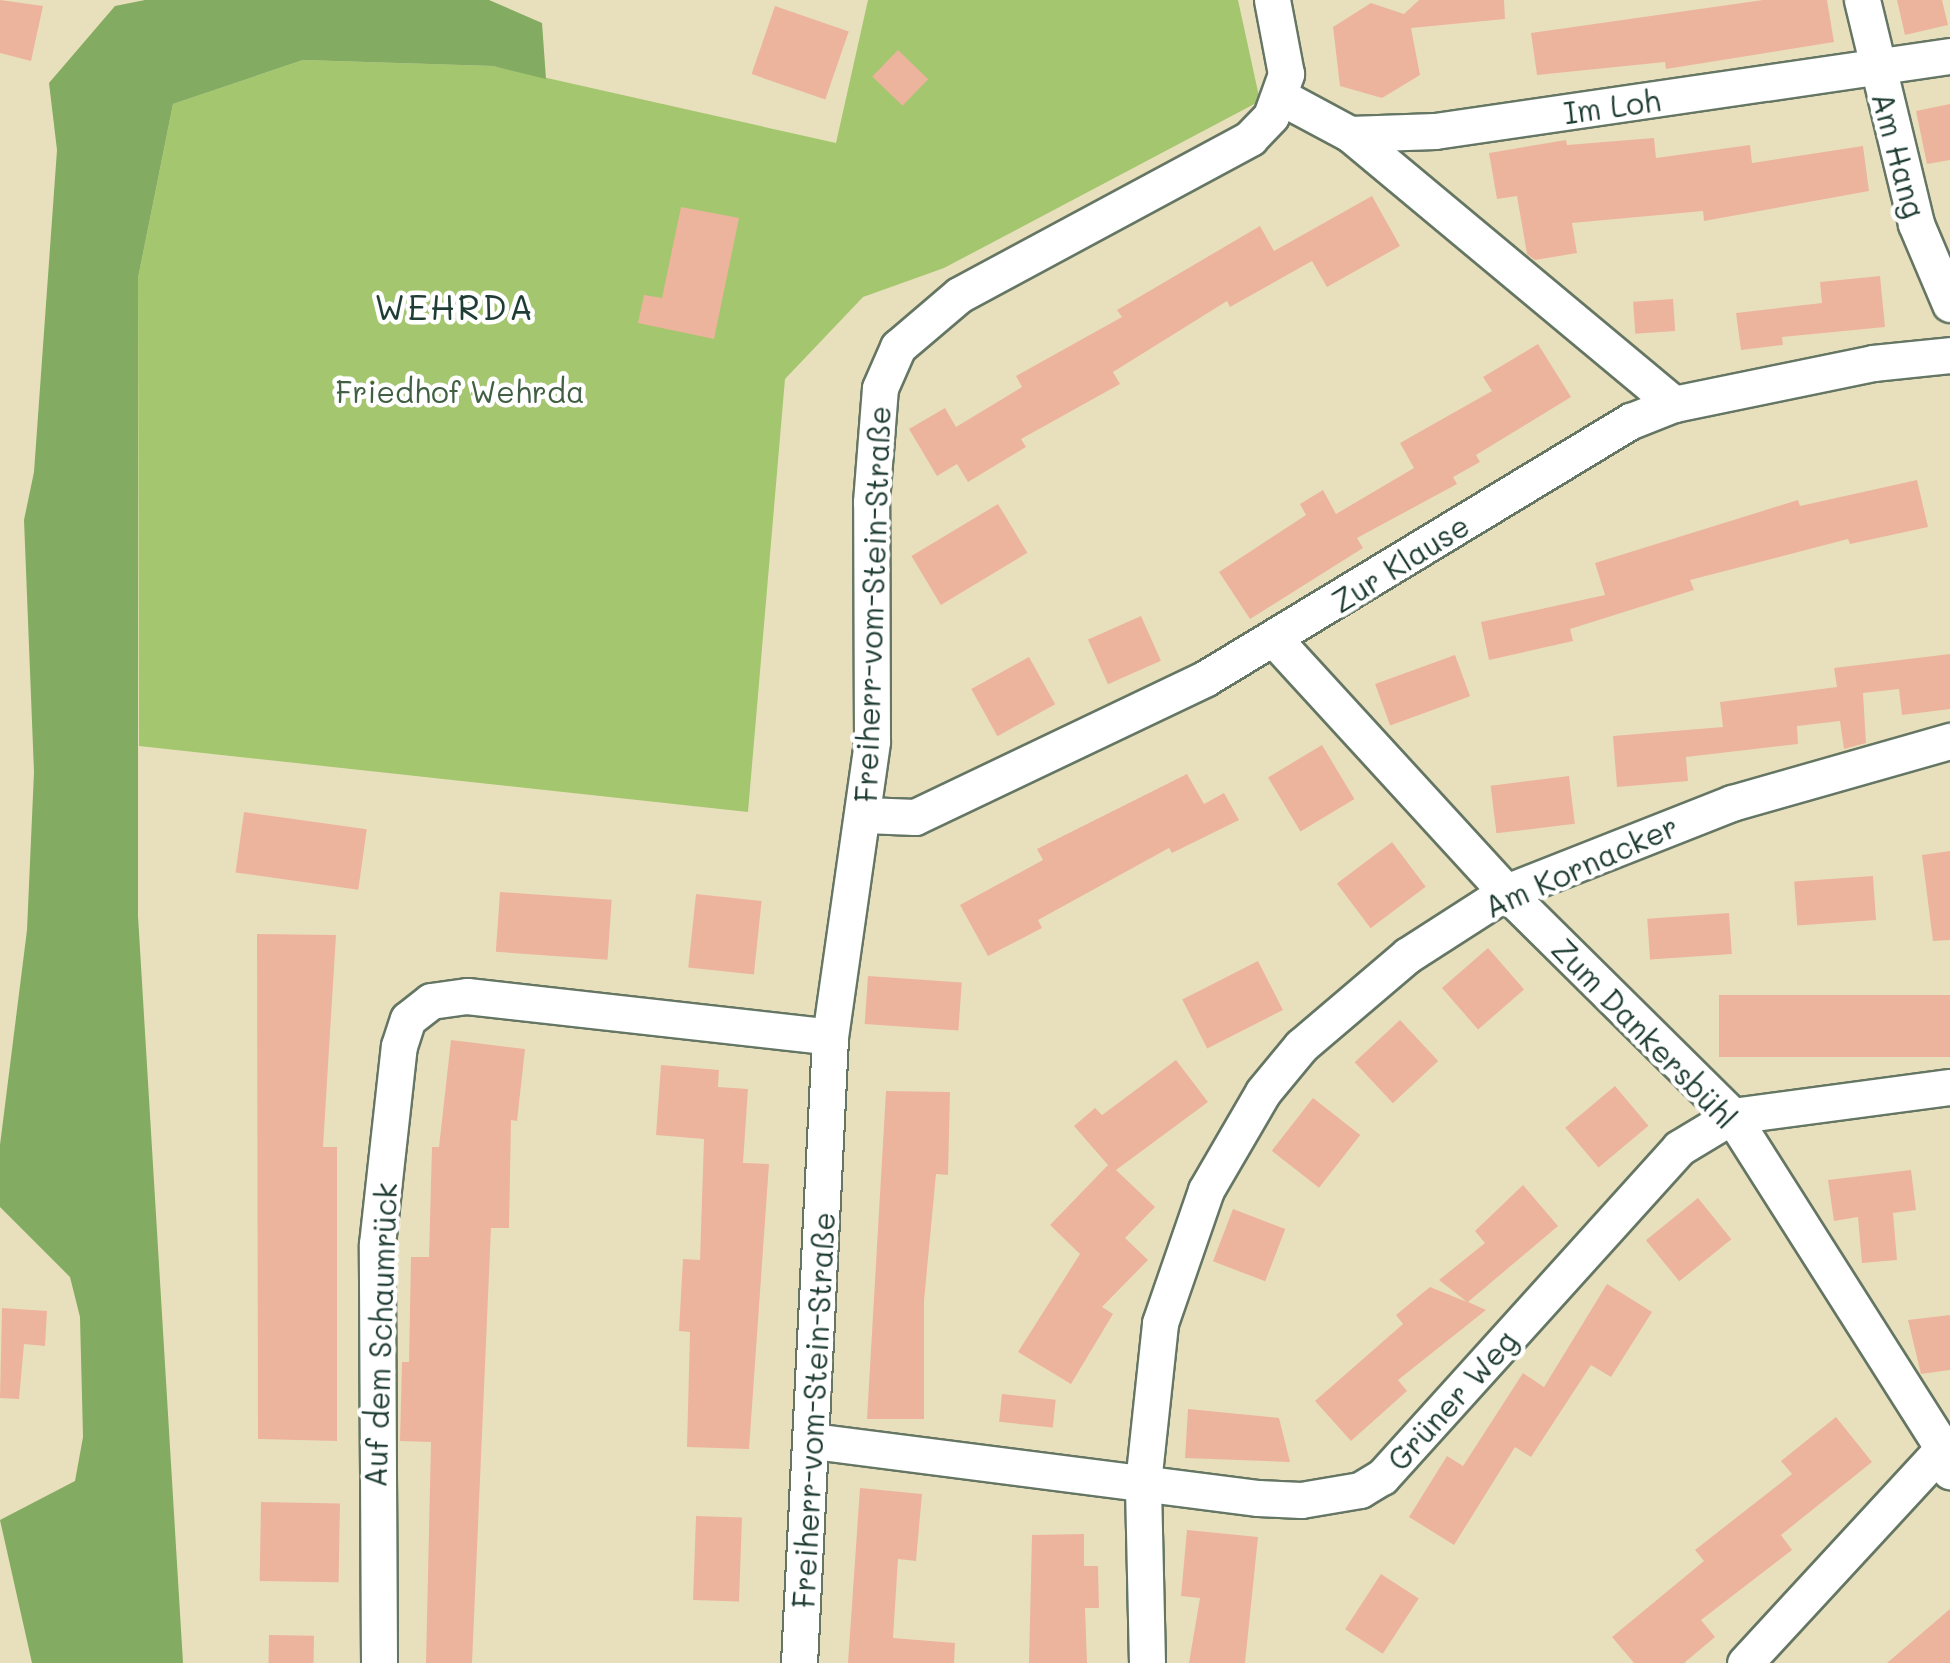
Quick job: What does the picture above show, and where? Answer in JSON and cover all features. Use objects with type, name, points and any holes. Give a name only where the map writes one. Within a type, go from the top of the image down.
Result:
[{"type":"street","points":[[1272,0],[1286,74],[1281,97],[1350,134],[1674,404]]},
{"type":"street","name":"Am Hang","points":[[1862,0],[1916,224],[1950,304]]},
{"type":"street","name":"Im Loh","points":[[1350,134],[1435,130],[1950,56]]},
{"type":"street","name":"Freiherr-vom-Stein-Straße","points":[[799,1663],[814,1441],[830,1037],[865,816],[874,684],[875,415],[898,347],[959,294],[1250,138],[1281,97]]},
{"type":"street","name":"Zur Klause","points":[[865,816],[914,817],[1065,750],[1276,641],[1585,446],[1674,404],[1873,363],[1950,354]]},
{"type":"street","name":"Zum Dankersbühl","points":[[1276,641],[1506,892],[1732,1116],[1944,1449]]},
{"type":"street","name":"Am Kornacker","points":[[1147,1663],[1143,1482],[1160,1324],[1180,1254],[1236,1134],[1300,1046],[1342,1006],[1506,892],[1732,802],[1950,742]]},
{"type":"street","name":"Auf dem Schaumrück","points":[[380,1663],[377,1244],[399,1046],[408,1019],[432,1001],[467,996],[830,1037]]},
{"type":"street","name":"Grüner Weg","points":[[814,1441],[1301,1500],[1360,1490],[1382,1477],[1680,1148],[1732,1116],[1950,1087]]},
{"type":"street","points":[[1745,1663],[1944,1449]]},
{"type":"green space","points":[[145,0],[489,0],[542,23],[546,79],[493,66],[303,60],[173,104],[138,278],[138,916],[183,1663],[32,1663],[0,1520],[75,1481],[83,1437],[80,1317],[70,1277],[0,1207],[0,1145],[27,930],[34,772],[24,520],[34,472],[57,150],[49,83],[115,6]]},
{"type":"green space","name":"Friedhof Wehrda","points":[[868,0],[1238,0],[1260,101],[944,268],[863,297],[785,379],[748,812],[139,746],[138,278],[173,104],[303,60],[493,66],[836,143]]},
{"type":"building","points":[[0,0],[43,6],[31,61],[0,53]]},
{"type":"building","points":[[1419,0],[1504,0],[1505,19],[1411,28],[1420,75],[1382,98],[1340,86],[1333,27],[1371,3],[1404,14]]},
{"type":"building","points":[[1763,0],[1827,0],[1834,42],[1666,69],[1665,62],[1537,75],[1531,33]]},
{"type":"building","points":[[1897,0],[1942,0],[1948,25],[1905,35]]},
{"type":"building","points":[[775,6],[849,31],[825,99],[752,74]]},
{"type":"building","points":[[898,50],[928,79],[903,106],[872,77]]},
{"type":"building","points":[[1950,104],[1950,160],[1927,164],[1916,111]]},
{"type":"building","points":[[1654,138],[1656,158],[1750,145],[1752,163],[1863,146],[1869,191],[1704,221],[1703,211],[1572,223],[1577,253],[1535,260],[1527,254],[1517,196],[1497,199],[1489,153],[1566,140],[1567,145]]},
{"type":"building","points":[[1372,196],[1400,246],[1327,287],[1312,261],[1230,307],[1227,301],[1113,372],[1120,384],[1021,439],[1026,447],[968,482],[957,464],[937,476],[909,429],[945,408],[956,427],[1022,387],[1016,376],[1122,317],[1117,310],[1260,226],[1274,251]]},
{"type":"building","points":[[681,207],[739,218],[714,339],[638,323],[644,295],[662,298]]},
{"type":"building","points":[[1880,276],[1885,327],[1782,337],[1783,345],[1741,350],[1736,313],[1822,303],[1820,282]]},
{"type":"building","points":[[1673,299],[1675,331],[1635,334],[1633,302]]},
{"type":"building","points":[[1538,344],[1571,397],[1476,455],[1480,462],[1453,477],[1457,484],[1357,538],[1363,548],[1250,619],[1219,572],[1306,515],[1300,504],[1323,490],[1336,514],[1414,468],[1400,443],[1492,391],[1483,377]]},
{"type":"building","points":[[1917,480],[1928,527],[1850,544],[1848,539],[1690,580],[1694,590],[1570,629],[1573,641],[1489,660],[1481,622],[1605,595],[1595,563],[1798,500],[1800,506]]},
{"type":"building","points":[[998,504],[1027,553],[941,605],[911,556]]},
{"type":"building","points":[[1141,616],[1161,661],[1108,684],[1088,640]]},
{"type":"building","points":[[1950,654],[1950,709],[1902,715],[1899,689],[1863,693],[1866,743],[1844,749],[1840,721],[1797,726],[1798,744],[1686,757],[1688,781],[1617,787],[1613,736],[1723,727],[1720,702],[1837,687],[1834,668]]},
{"type":"building","points":[[1455,655],[1470,696],[1390,725],[1375,684]]},
{"type":"building","points":[[1029,657],[1055,704],[997,736],[971,689]]},
{"type":"building","points":[[1322,745],[1354,799],[1300,831],[1268,777]]},
{"type":"building","points":[[1187,774],[1204,804],[1224,793],[1239,820],[1172,853],[1169,848],[1038,920],[1042,928],[988,956],[960,905],[1043,860],[1037,849]]},
{"type":"building","points":[[1569,776],[1575,824],[1496,833],[1491,786]]},
{"type":"building","points":[[244,812],[367,829],[358,890],[236,872]]},
{"type":"building","points":[[1392,842],[1426,887],[1371,928],[1337,884]]},
{"type":"building","points":[[1950,851],[1950,940],[1933,941],[1922,855]]},
{"type":"building","points":[[1873,876],[1876,920],[1797,925],[1794,882]]},
{"type":"building","points":[[500,892],[612,900],[608,960],[496,952]]},
{"type":"building","points":[[696,894],[762,901],[754,974],[688,968]]},
{"type":"building","points":[[1729,913],[1732,954],[1650,960],[1647,919]]},
{"type":"building","points":[[257,934],[336,935],[323,1147],[337,1147],[337,1441],[258,1439]]},
{"type":"building","points":[[1488,948],[1524,990],[1478,1030],[1442,988]]},
{"type":"building","points":[[1258,961],[1283,1010],[1207,1049],[1182,1000]]},
{"type":"building","points":[[868,976],[962,983],[958,1030],[865,1024]]},
{"type":"building","points":[[1719,995],[1950,995],[1950,1057],[1719,1057]]},
{"type":"building","points":[[1400,1020],[1438,1061],[1393,1103],[1355,1062]]},
{"type":"building","points":[[451,1040],[525,1049],[517,1121],[511,1120],[509,1228],[491,1228],[472,1663],[426,1663],[431,1442],[400,1441],[402,1362],[409,1362],[411,1257],[429,1257],[432,1147],[439,1147]]},
{"type":"building","points":[[1176,1060],[1208,1102],[1116,1170],[1155,1207],[1125,1238],[1148,1260],[1102,1307],[1113,1314],[1071,1384],[1018,1352],[1080,1254],[1050,1225],[1108,1165],[1074,1126],[1095,1108],[1102,1115]]},
{"type":"building","points":[[661,1065],[719,1070],[718,1087],[748,1089],[743,1163],[769,1164],[749,1449],[687,1447],[690,1332],[679,1331],[683,1259],[700,1260],[704,1139],[656,1135]]},
{"type":"building","points":[[1615,1086],[1648,1126],[1599,1168],[1565,1128]]},
{"type":"building","points":[[886,1091],[950,1092],[948,1175],[936,1174],[924,1301],[924,1419],[867,1419]]},
{"type":"building","points":[[1313,1098],[1360,1135],[1319,1188],[1272,1151]]},
{"type":"building","points":[[1911,1170],[1916,1210],[1893,1213],[1897,1260],[1862,1263],[1858,1217],[1834,1221],[1828,1180]]},
{"type":"building","points":[[1523,1185],[1558,1226],[1468,1302],[1486,1310],[1398,1380],[1407,1391],[1351,1441],[1315,1401],[1403,1324],[1396,1315],[1430,1287],[1467,1302],[1439,1280],[1485,1243],[1475,1231]]},
{"type":"building","points":[[1698,1198],[1731,1239],[1679,1281],[1646,1240]]},
{"type":"building","points":[[1233,1209],[1285,1229],[1265,1281],[1213,1261]]},
{"type":"building","points":[[1607,1284],[1652,1312],[1611,1377],[1591,1365],[1531,1457],[1515,1447],[1454,1545],[1409,1517],[1447,1456],[1463,1466],[1523,1373],[1544,1387]]},
{"type":"building","points":[[2,1308],[47,1311],[45,1346],[24,1344],[19,1399],[0,1398]]},
{"type":"building","points":[[1950,1315],[1950,1370],[1921,1374],[1908,1320]]},
{"type":"building","points":[[1002,1394],[1056,1400],[1053,1427],[999,1422]]},
{"type":"building","points":[[1188,1409],[1279,1418],[1290,1462],[1185,1458]]},
{"type":"building","points":[[1836,1417],[1872,1462],[1781,1535],[1792,1550],[1701,1620],[1715,1637],[1684,1663],[1634,1663],[1612,1637],[1704,1561],[1695,1550],[1792,1474],[1781,1461]]},
{"type":"building","points":[[860,1488],[922,1494],[916,1561],[898,1559],[893,1638],[955,1643],[954,1663],[848,1663]]},
{"type":"building","points":[[261,1502],[340,1503],[339,1582],[260,1581]]},
{"type":"building","points":[[696,1516],[742,1518],[739,1602],[693,1600]]},
{"type":"building","points":[[1187,1530],[1258,1537],[1245,1663],[1189,1663],[1200,1598],[1181,1596]]},
{"type":"building","points":[[1084,1534],[1084,1566],[1098,1566],[1099,1608],[1085,1608],[1087,1663],[1029,1663],[1032,1535]]},
{"type":"building","points":[[1381,1574],[1419,1599],[1383,1654],[1345,1629]]},
{"type":"building","points":[[1950,1609],[1950,1663],[1887,1663]]},
{"type":"building","points":[[269,1635],[314,1636],[314,1663],[269,1663]]},
{"type":"district","name":"WEHRDA","points":[[455,306]]}]
